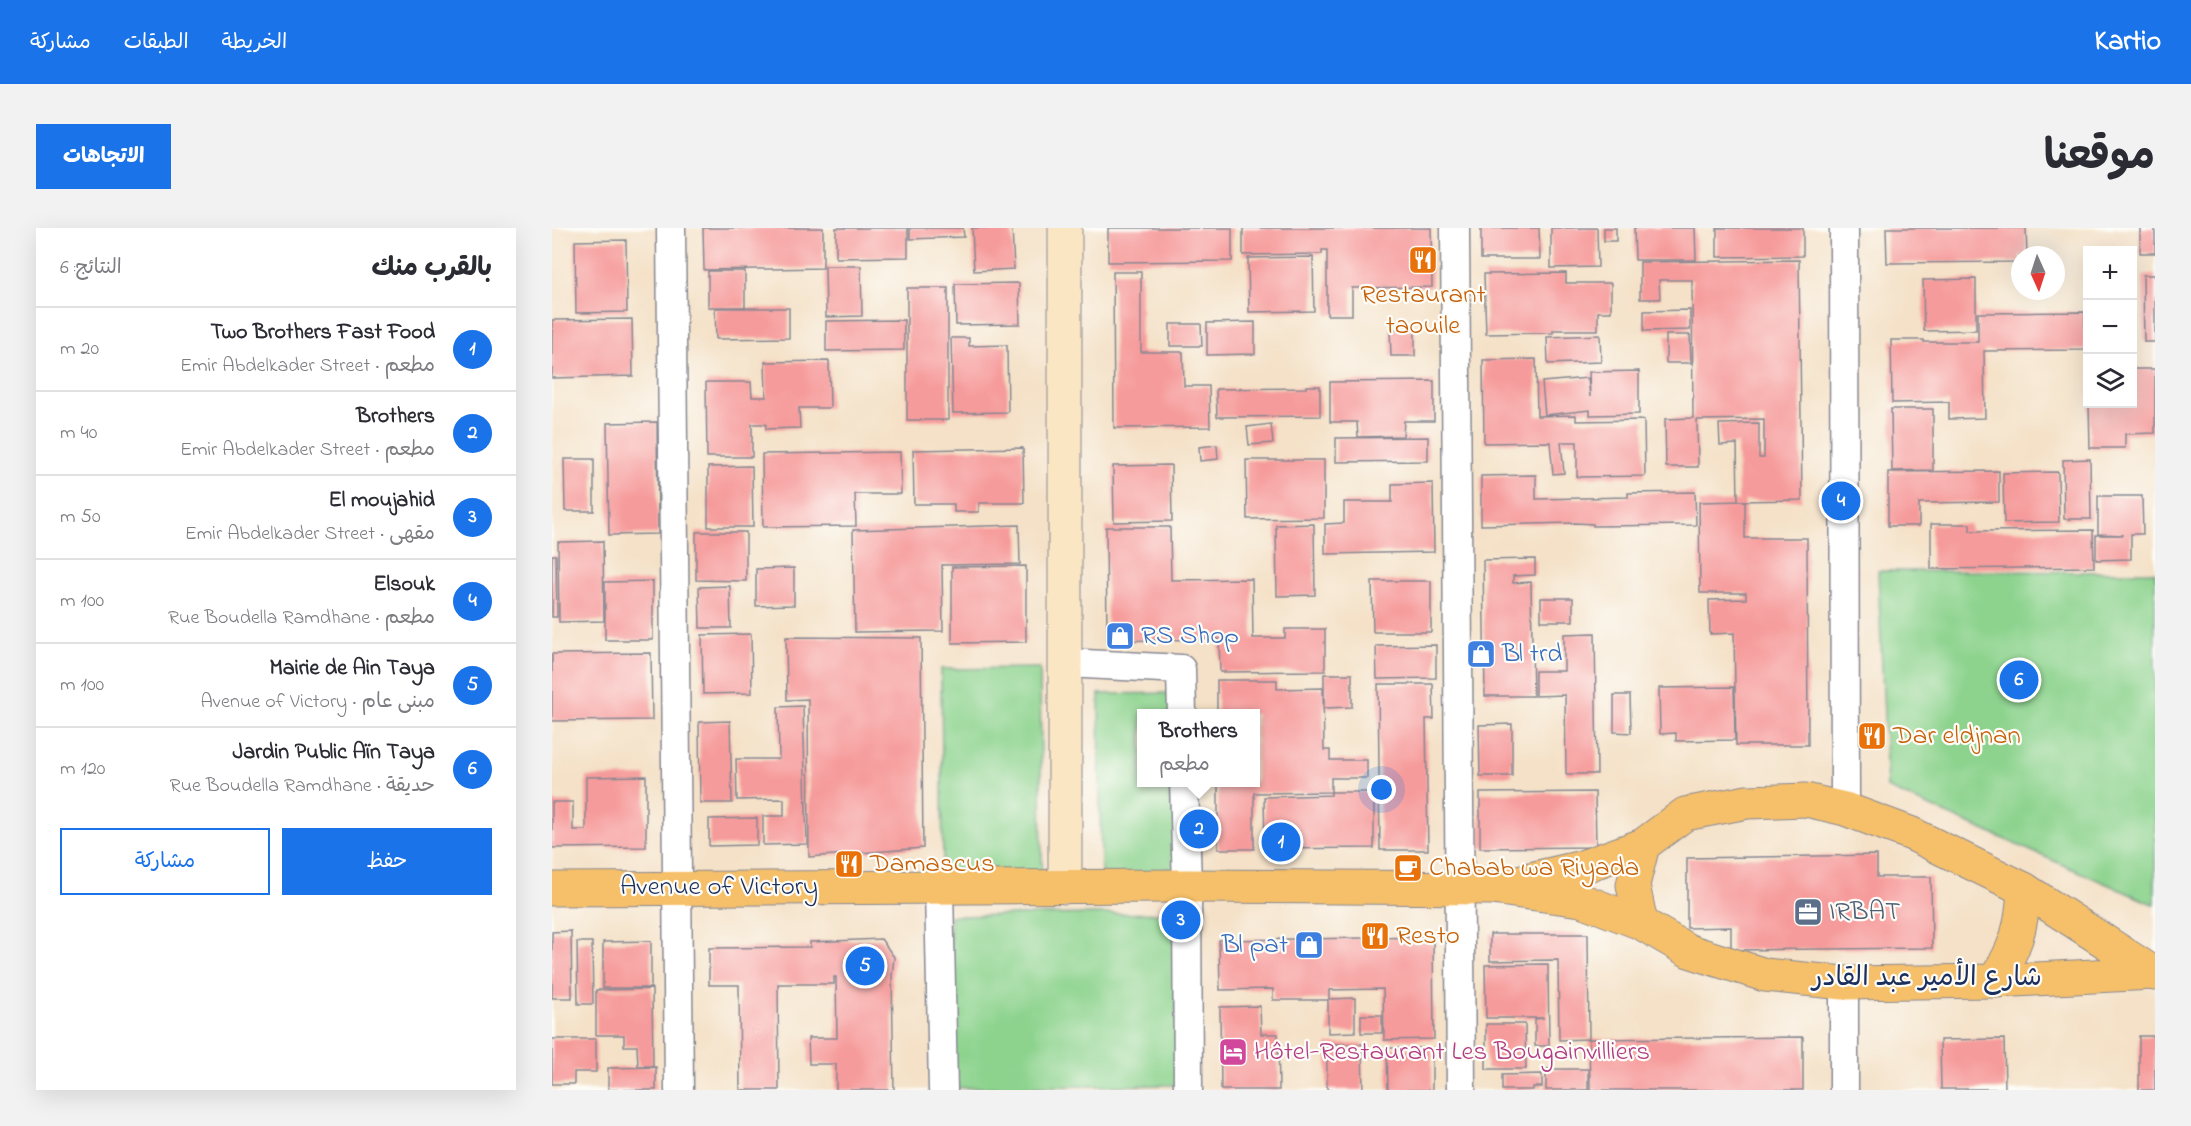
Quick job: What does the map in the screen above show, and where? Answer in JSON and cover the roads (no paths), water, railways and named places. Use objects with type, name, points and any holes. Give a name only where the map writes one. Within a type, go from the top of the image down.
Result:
[{"type":"main road","points":[[1065,228],[1065,887]]},
{"type":"main road","points":[[1492,888],[1582,867],[1643,845],[1685,814],[1747,802],[1806,800],[1845,809],[1912,834],[2024,889],[2154,974]]},
{"type":"main road","points":[[1641,923],[1633,885],[1643,845]]},
{"type":"main road","name":"Avenue of Victory","points":[[552,889],[1187,886],[1492,888]]},
{"type":"main road","name":"شارع الأمير عبد القادر","points":[[1492,888],[1581,900],[1641,923],[1689,951],[1765,975],[1844,983],[1994,981],[2154,974]]},
{"type":"main road","points":[[1994,981],[2012,953],[2019,936],[2024,889]]},
{"type":"street","points":[[671,228],[679,1090]]},
{"type":"street","points":[[1455,228],[1461,1090]]},
{"type":"street","points":[[1844,228],[1845,809]]},
{"type":"street","points":[[1066,663],[1181,669],[1182,709]]},
{"type":"street","points":[[1184,787],[1188,1090]]},
{"type":"street","points":[[939,887],[943,1090]]},
{"type":"street","points":[[1844,983],[1844,1090]]},
{"type":"place","name":"Restaurant taouile","points":[[1423,260]]},
{"type":"place","name":"Elsouk","points":[[1841,501]]},
{"type":"place","name":"RS Shop","points":[[1120,636]]},
{"type":"place","name":"Bl trd","points":[[1481,654]]},
{"type":"place","name":"Jardin Public Aïn Taya","points":[[2019,680]]},
{"type":"place","name":"Dar eldjnan","points":[[1872,736]]},
{"type":"place","name":"Brothers","points":[[1199,829]]},
{"type":"place","name":"Two Brothers Fast Food","points":[[1281,842]]},
{"type":"place","name":"Damascus","points":[[849,864]]},
{"type":"place","name":"Chabab wa Riyada","points":[[1408,868]]},
{"type":"place","name":"IRBAT","points":[[1808,912]]},
{"type":"place","name":"El moujahid","points":[[1181,920]]},
{"type":"place","name":"Resto","points":[[1375,936]]},
{"type":"place","name":"Bl pat","points":[[1309,945]]},
{"type":"place","name":"Mairie de Ain Taya","points":[[865,966]]},
{"type":"place","name":"Hôtel-Restaurant Les Bougainvilliers","points":[[1233,1052]]}]
